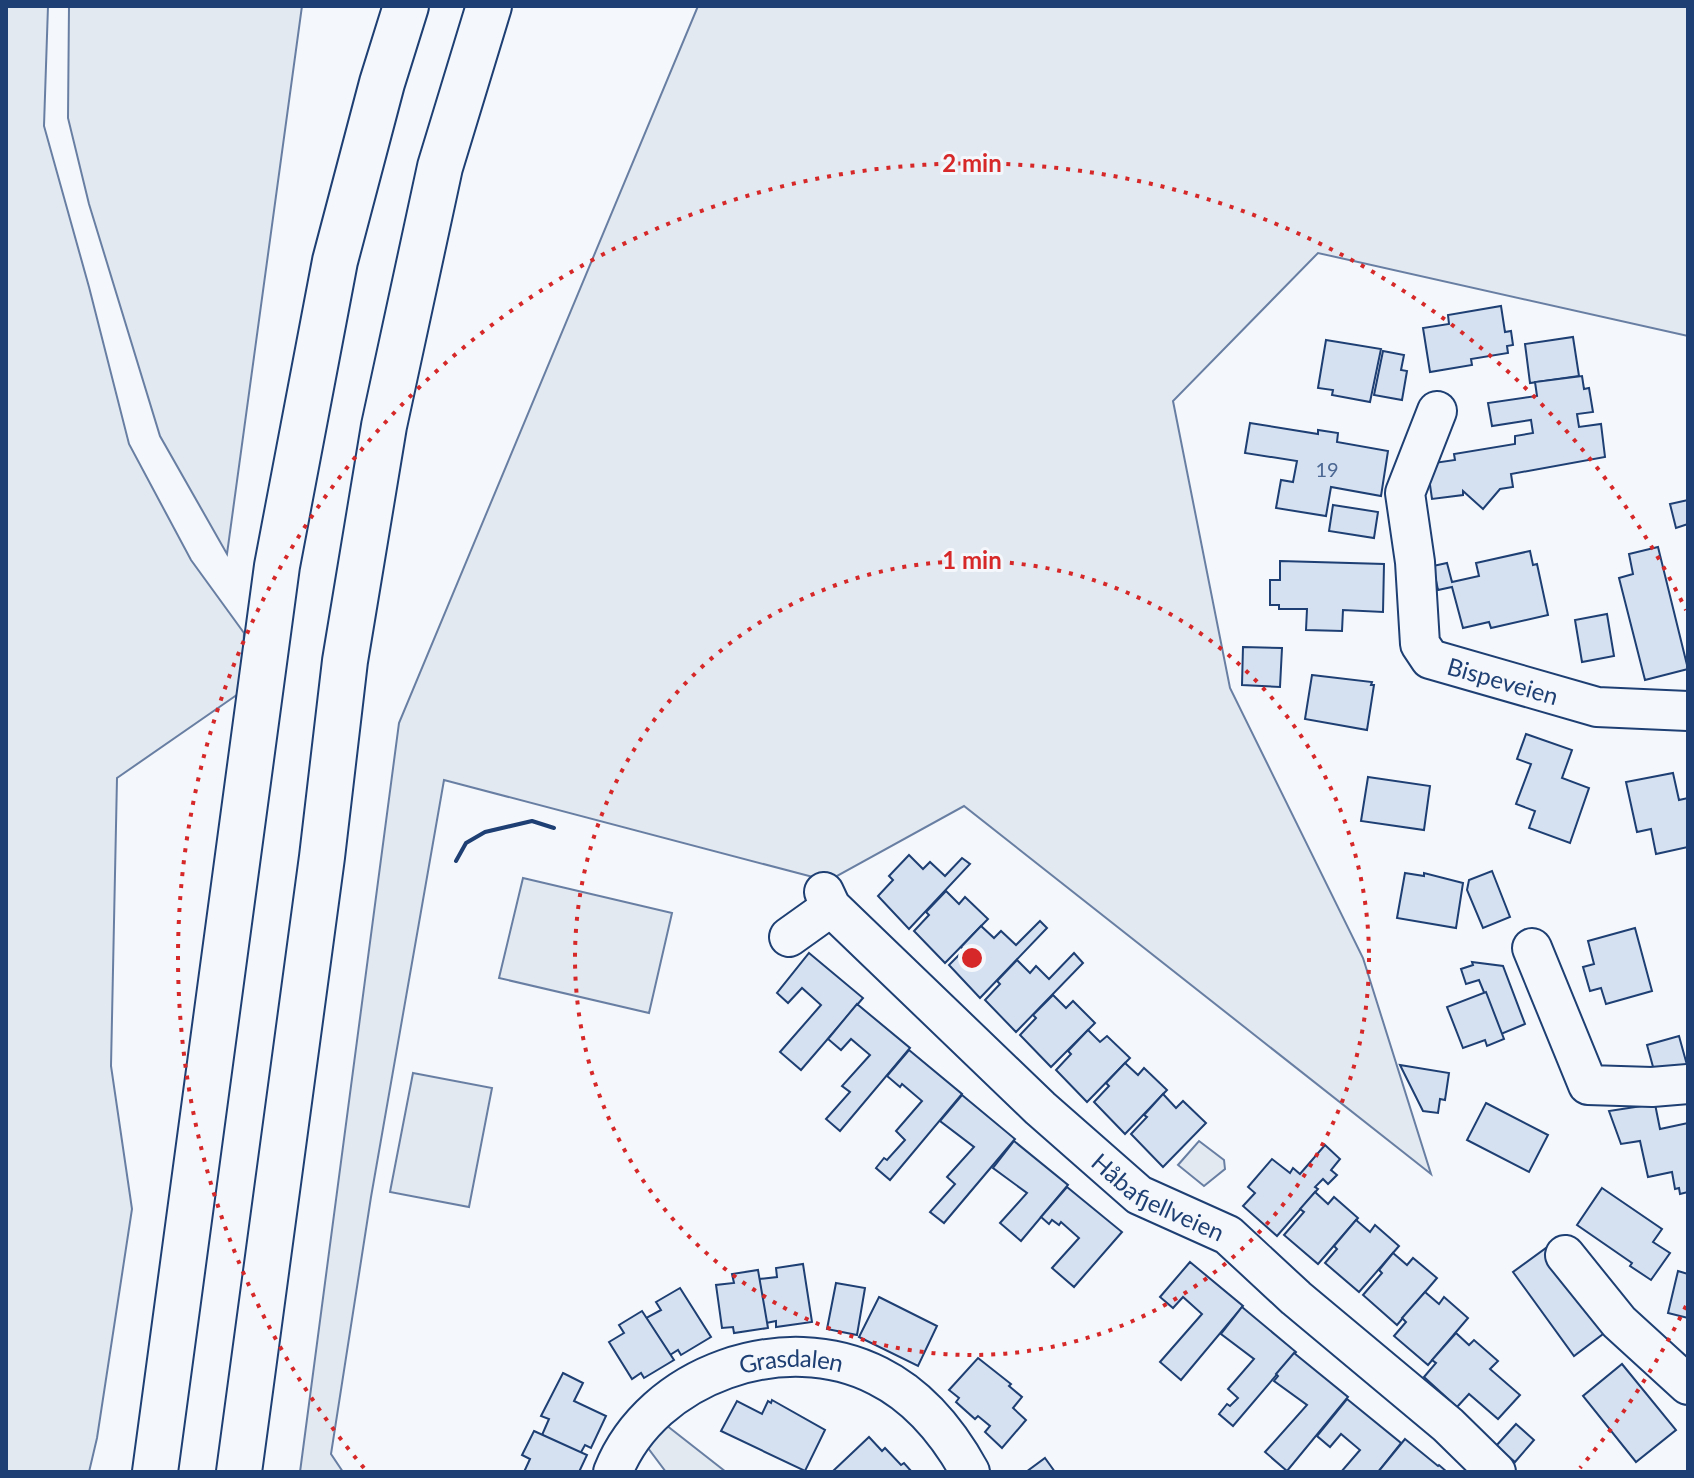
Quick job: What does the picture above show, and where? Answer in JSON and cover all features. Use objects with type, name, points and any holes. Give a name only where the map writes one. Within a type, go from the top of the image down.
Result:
[{"type":"highway","points":[[155,1472],[277,566],[335,261],[382,83],[406,6]]},
{"type":"highway","points":[[239,1472],[356,588],[384,426],[440,167],[489,6]]},
{"type":"street","name":"Bispeveien","points":[[1437,411],[1405,493],[1415,562],[1420,644],[1430,659],[1597,707],[1688,711]]},
{"type":"street","name":"Håbafjellveien","points":[[789,937],[828,900],[1040,1108],[1139,1195],[1228,1235],[1296,1298],[1448,1425],[1496,1472]]},
{"type":"street","points":[[1532,948],[1588,1085],[1652,1087],[1688,1084]]},
{"type":"street","points":[[1565,1255],[1619,1322],[1688,1385]]},
{"type":"street","name":"Grasdalen","points":[[613,1472],[646,1420],[687,1387],[739,1364],[772,1358],[812,1358],[845,1363],[876,1375],[909,1394],[953,1442],[970,1472]]},
{"type":"shaded area","points":[[6,6],[48,6],[44,126],[129,444],[191,560],[244,633],[241,692],[117,778],[111,1066],[132,1209],[97,1438],[89,1472],[6,1472]]},
{"type":"shaded area","points":[[69,6],[302,6],[227,554],[160,436],[89,204],[68,118]]},
{"type":"shaded area","points":[[698,6],[1688,6],[1688,336],[1318,253],[1173,401],[1230,688],[1363,958],[1431,1174],[964,806],[828,881],[444,780],[371,1197],[331,1454],[343,1472],[300,1472],[399,723]]},
{"type":"shaded area","points":[[523,878],[672,913],[649,1013],[499,978]]},
{"type":"shaded area","points":[[413,1073],[492,1088],[469,1207],[390,1192]]},
{"type":"shaded area","points":[[1199,1141],[1224,1160],[1225,1169],[1204,1186],[1178,1165]]},
{"type":"shaded area","points":[[666,1425],[726,1472],[666,1472],[648,1448]]},
{"type":"building","points":[[1501,306],[1505,332],[1511,331],[1513,345],[1507,346],[1508,353],[1471,359],[1472,365],[1430,372],[1423,328],[1449,324],[1448,315]]},
{"type":"building","points":[[1573,337],[1579,376],[1530,383],[1525,344]]},
{"type":"building","points":[[1326,340],[1381,349],[1370,402],[1332,395],[1333,390],[1318,388]]},
{"type":"building","points":[[1383,351],[1404,355],[1401,370],[1407,371],[1402,400],[1374,395]]},
{"type":"building","points":[[1582,376],[1584,389],[1589,388],[1593,412],[1577,414],[1579,427],[1601,424],[1605,457],[1511,474],[1513,487],[1500,489],[1483,509],[1463,491],[1463,495],[1432,499],[1427,464],[1455,460],[1454,454],[1515,444],[1515,436],[1533,433],[1531,420],[1492,426],[1488,403],[1537,396],[1535,382]]},
{"type":"building","points":[[1250,423],[1318,434],[1318,430],[1338,433],[1337,442],[1388,451],[1381,496],[1331,487],[1326,516],[1276,508],[1281,480],[1293,482],[1297,461],[1245,453]]},
{"type":"building","points":[[1688,500],[1688,524],[1676,528],[1670,504]]},
{"type":"building","points":[[1333,505],[1378,512],[1374,538],[1329,531]]},
{"type":"building","points":[[1658,547],[1688,669],[1645,680],[1619,578],[1633,574],[1629,554]]},
{"type":"building","points":[[1530,551],[1533,565],[1537,564],[1548,615],[1491,628],[1489,622],[1463,628],[1452,587],[1438,590],[1433,566],[1447,563],[1452,582],[1479,576],[1476,563]]},
{"type":"building","points":[[1280,561],[1384,564],[1383,612],[1343,610],[1342,631],[1306,630],[1307,609],[1279,609],[1279,605],[1270,605],[1270,580],[1280,580]]},
{"type":"building","points":[[1607,614],[1614,656],[1582,662],[1575,620]]},
{"type":"building","points":[[1243,647],[1282,648],[1280,687],[1242,685]]},
{"type":"building","points":[[1312,675],[1372,682],[1367,730],[1305,719]]},
{"type":"building","points":[[1526,734],[1572,750],[1562,778],[1589,788],[1570,843],[1529,828],[1535,811],[1516,804],[1531,764],[1517,759]]},
{"type":"building","points":[[1673,773],[1679,800],[1688,798],[1688,847],[1656,854],[1651,829],[1637,832],[1626,782]]},
{"type":"building","points":[[1368,777],[1430,786],[1424,830],[1361,821]]},
{"type":"building","points":[[909,855],[923,869],[930,862],[945,876],[962,858],[970,864],[909,929],[878,896],[893,880],[889,876]]},
{"type":"building","points":[[1492,871],[1510,917],[1483,928],[1467,890],[1469,880]]},
{"type":"building","points":[[1405,873],[1424,876],[1424,873],[1463,883],[1456,928],[1397,918]]},
{"type":"building","points":[[946,891],[959,904],[965,897],[988,919],[945,963],[914,931],[929,915],[926,912]]},
{"type":"building","points":[[1040,921],[1047,928],[980,998],[949,965],[981,926],[994,938],[1001,931],[1016,945]]},
{"type":"building","points":[[1635,928],[1652,991],[1606,1004],[1601,988],[1590,991],[1583,967],[1594,964],[1588,941]]},
{"type":"building","points":[[809,953],[863,998],[801,1070],[780,1052],[821,1005],[802,988],[788,1003],[777,993]]},
{"type":"building","points":[[1074,953],[1083,963],[1016,1032],[985,1000],[1000,984],[997,981],[1017,960],[1030,973],[1036,966],[1049,979]]},
{"type":"building","points":[[1472,962],[1503,966],[1525,1024],[1501,1034],[1479,980],[1466,984],[1461,969],[1473,965]]},
{"type":"building","points":[[1486,992],[1504,1039],[1487,1046],[1485,1040],[1463,1048],[1447,1007]]},
{"type":"building","points":[[1053,995],[1066,1008],[1073,1001],[1095,1023],[1051,1067],[1020,1035],[1036,1018],[1033,1015]]},
{"type":"building","points":[[857,1004],[910,1048],[840,1131],[826,1119],[850,1092],[842,1086],[870,1055],[851,1039],[841,1050],[828,1039]]},
{"type":"building","points":[[1088,1030],[1100,1042],[1107,1036],[1130,1058],[1087,1102],[1056,1070],[1071,1054],[1068,1051]]},
{"type":"building","points":[[1679,1036],[1687,1065],[1655,1074],[1647,1045]]},
{"type":"building","points":[[909,1050],[962,1094],[890,1180],[876,1168],[905,1140],[896,1131],[922,1101],[887,1076]]},
{"type":"building","points":[[1125,1063],[1138,1075],[1144,1068],[1167,1090],[1125,1134],[1094,1102],[1109,1086],[1106,1083]]},
{"type":"building","points":[[1400,1065],[1449,1073],[1445,1100],[1440,1099],[1438,1113],[1423,1111]]},
{"type":"building","points":[[1163,1094],[1176,1108],[1183,1101],[1206,1123],[1163,1167],[1131,1134]]},
{"type":"building","points":[[962,1095],[1015,1139],[944,1223],[930,1212],[955,1184],[947,1177],[974,1147],[940,1121]]},
{"type":"building","points":[[1486,1103],[1548,1135],[1529,1172],[1467,1140]]},
{"type":"building","points":[[1655,1104],[1660,1129],[1688,1123],[1688,1192],[1680,1194],[1679,1188],[1675,1189],[1672,1172],[1648,1177],[1640,1141],[1621,1144],[1609,1111]]},
{"type":"building","points":[[1014,1141],[1068,1185],[1021,1241],[1000,1223],[1027,1193],[993,1168]]},
{"type":"building","points":[[1325,1145],[1340,1159],[1331,1170],[1337,1175],[1328,1184],[1323,1179],[1315,1187],[1318,1189],[1277,1236],[1243,1206],[1255,1193],[1248,1187],[1272,1159],[1290,1173],[1293,1168],[1300,1174]]},
{"type":"building","points":[[1067,1187],[1122,1232],[1074,1287],[1052,1268],[1079,1238],[1061,1222],[1059,1225],[1052,1220],[1049,1224],[1041,1217]]},
{"type":"building","points":[[1602,1188],[1662,1229],[1653,1242],[1670,1253],[1651,1280],[1577,1225]]},
{"type":"building","points":[[1315,1192],[1328,1204],[1334,1197],[1358,1218],[1318,1264],[1284,1235],[1304,1212],[1300,1209]]},
{"type":"building","points":[[1356,1220],[1370,1232],[1375,1225],[1399,1246],[1359,1292],[1325,1263],[1337,1249],[1334,1246]]},
{"type":"building","points":[[1546,1248],[1607,1331],[1574,1356],[1513,1272]]},
{"type":"building","points":[[1393,1253],[1407,1265],[1413,1258],[1437,1278],[1397,1325],[1363,1295],[1382,1273],[1379,1270]]},
{"type":"building","points":[[1190,1262],[1243,1306],[1181,1380],[1160,1362],[1202,1314],[1183,1297],[1173,1308],[1160,1297]]},
{"type":"building","points":[[803,1264],[812,1322],[776,1327],[776,1321],[766,1323],[759,1279],[777,1277],[776,1268]]},
{"type":"building","points":[[758,1270],[768,1328],[734,1333],[733,1327],[722,1328],[716,1285],[734,1283],[732,1274]]},
{"type":"building","points":[[1678,1271],[1688,1274],[1688,1318],[1668,1313]]},
{"type":"building","points":[[836,1283],[865,1288],[857,1335],[827,1329]]},
{"type":"building","points":[[680,1288],[711,1337],[681,1355],[678,1350],[670,1355],[646,1318],[661,1310],[656,1302]]},
{"type":"building","points":[[1425,1292],[1439,1304],[1444,1297],[1468,1318],[1428,1365],[1394,1336],[1406,1322],[1402,1318]]},
{"type":"building","points":[[879,1297],[937,1326],[918,1366],[859,1337]]},
{"type":"building","points":[[1242,1307],[1296,1352],[1233,1426],[1219,1414],[1227,1404],[1230,1406],[1238,1398],[1228,1389],[1254,1359],[1221,1334]]},
{"type":"building","points":[[642,1311],[674,1360],[644,1378],[641,1373],[632,1379],[609,1342],[624,1333],[619,1325]]},
{"type":"building","points":[[1456,1333],[1469,1345],[1474,1340],[1498,1361],[1490,1369],[1520,1395],[1498,1419],[1469,1394],[1457,1407],[1424,1377],[1436,1363],[1432,1360]]},
{"type":"building","points":[[1294,1353],[1348,1397],[1287,1471],[1265,1452],[1307,1405],[1274,1381],[1278,1376],[1276,1374]]},
{"type":"building","points":[[978,1358],[1011,1384],[1009,1386],[1022,1397],[1013,1408],[1026,1420],[1002,1448],[985,1432],[990,1426],[978,1416],[975,1419],[956,1402],[959,1398],[949,1390]]},
{"type":"building","points":[[1622,1364],[1676,1430],[1636,1462],[1583,1396]]},
{"type":"building","points":[[563,1373],[583,1383],[574,1401],[606,1416],[591,1448],[585,1445],[580,1454],[542,1435],[549,1419],[541,1416]]},
{"type":"building","points":[[1347,1399],[1401,1443],[1378,1472],[1341,1472],[1360,1450],[1341,1434],[1330,1447],[1317,1436]]},
{"type":"building","points":[[772,1400],[825,1430],[805,1471],[721,1431],[737,1401],[762,1414],[768,1401],[771,1403]]},
{"type":"building","points":[[1516,1424],[1534,1440],[1515,1462],[1496,1446]]},
{"type":"building","points":[[534,1431],[587,1455],[579,1472],[524,1472],[530,1459],[522,1455]]},
{"type":"building","points":[[869,1437],[882,1451],[885,1448],[912,1472],[832,1472]]},
{"type":"building","points":[[1405,1439],[1438,1466],[1447,1472],[1378,1472]]},
{"type":"building","points":[[1045,1458],[1055,1472],[1026,1472]]},
{"type":"wall","points":[[456,861],[466,843],[485,832],[532,821],[554,828]]}]
